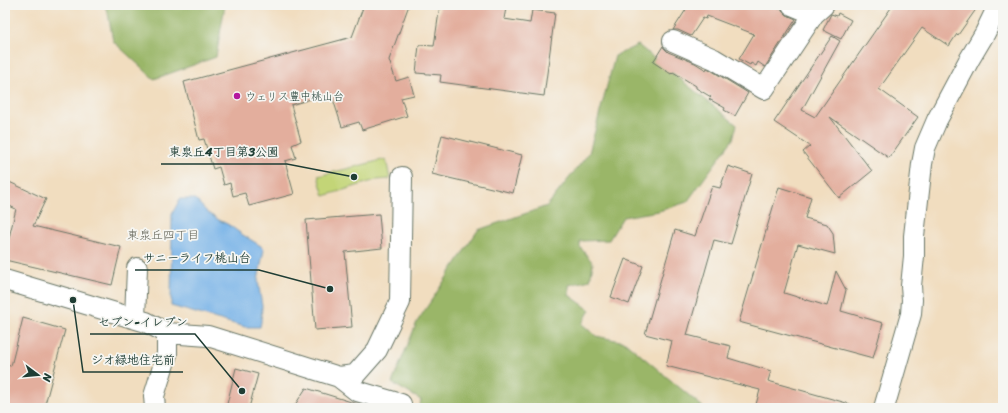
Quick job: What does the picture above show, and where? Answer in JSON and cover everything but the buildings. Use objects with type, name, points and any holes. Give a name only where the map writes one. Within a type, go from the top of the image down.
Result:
[{"type":"street","points":[[673,42],[714,59],[764,89],[819,9],[792,5]]},
{"type":"street","points":[[884,408],[911,314],[914,236],[925,148],[937,120],[999,5]]},
{"type":"street","points":[[5,280],[136,318],[167,333],[208,336],[339,376],[355,375],[377,350],[400,302],[402,177]]},
{"type":"street","points":[[136,318],[137,268]]},
{"type":"street","points":[[155,408],[154,396],[167,354],[167,333]]},
{"type":"street","points":[[339,376],[356,391],[401,404]]},
{"type":"green space","points":[[104,5],[225,5],[216,57],[154,79],[113,41],[108,13]]},
{"type":"green space","points":[[638,45],[737,125],[733,139],[687,202],[659,211],[623,217],[609,240],[580,241],[580,247],[593,263],[590,280],[569,285],[569,295],[590,310],[582,324],[596,336],[625,342],[704,408],[419,408],[421,400],[392,383],[417,322],[478,230],[547,206],[589,153],[615,56]]},
{"type":"green space","points":[[386,159],[390,179],[376,180],[324,196],[318,176]]},
{"type":"green space","points":[[1003,174],[1003,229],[1001,224]]},
{"type":"water","points":[[180,199],[195,199],[208,213],[261,246],[264,250],[258,281],[262,306],[260,327],[245,327],[171,306],[172,214]]},
{"type":"place","name":"ウェリス豊中桃山台","points":[[237,96]]},
{"type":"place","name":"東泉丘4丁目第3公園","points":[[354,177]]},
{"type":"place","name":"サニーライフ桃山台","points":[[330,289]]},
{"type":"place","name":"ジオ緑地住宅前","points":[[73,300]]},
{"type":"place","name":"セブン-イレブン","points":[[242,391]]},
{"type":"district","name":"東泉丘四丁目","points":[[163,235]]}]
